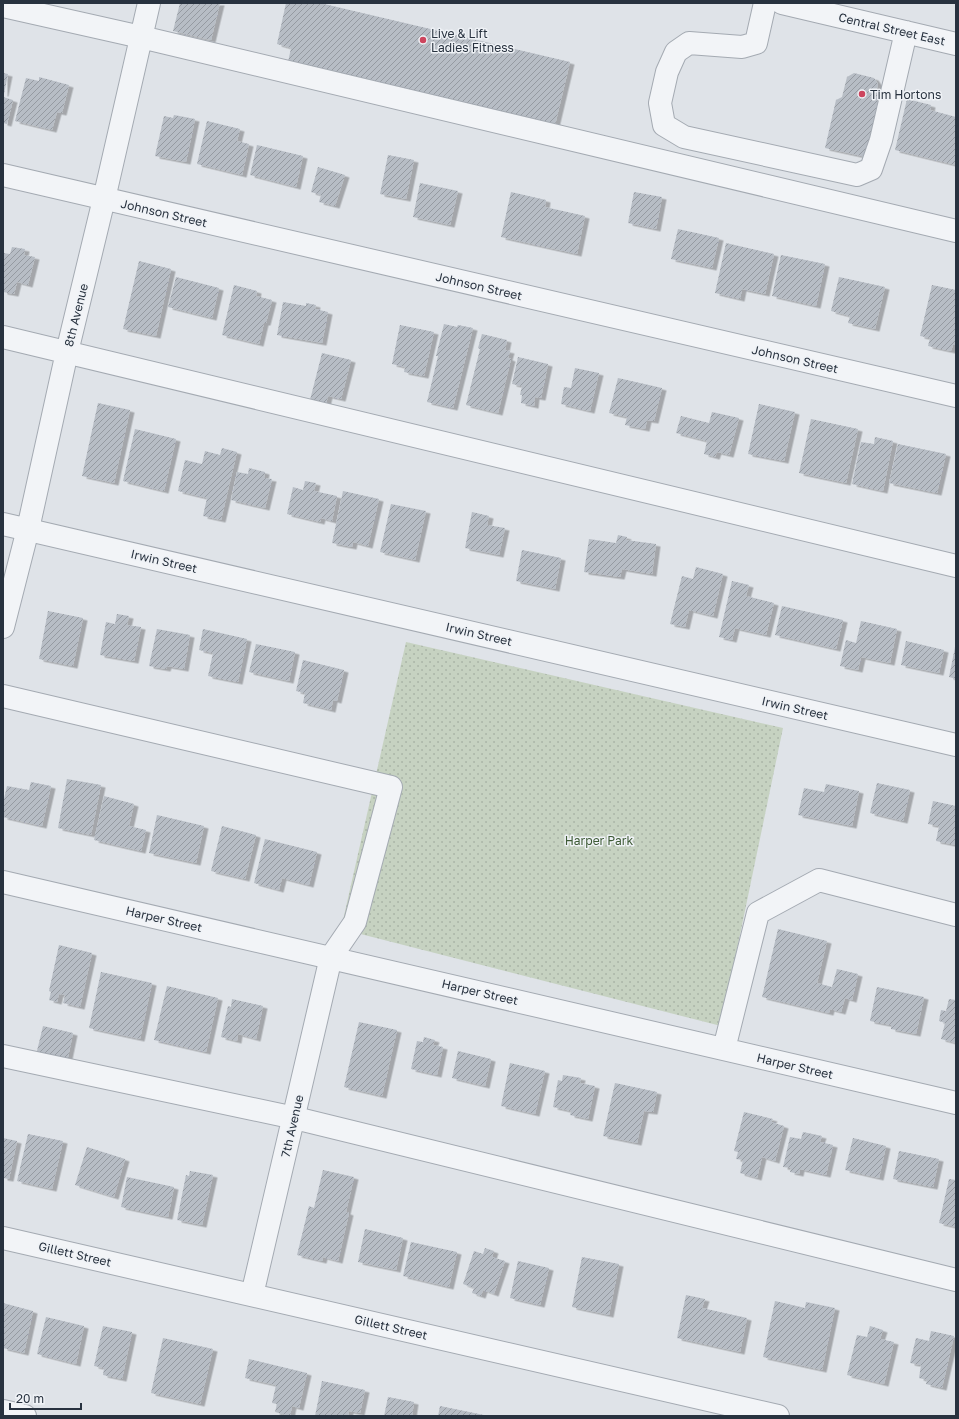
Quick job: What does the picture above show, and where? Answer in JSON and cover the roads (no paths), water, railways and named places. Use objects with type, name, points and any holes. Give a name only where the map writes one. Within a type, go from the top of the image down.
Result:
[{"type":"street","name":"8th Avenue","points":[[3,627],[28,530],[67,352],[149,3]]},
{"type":"street","points":[[765,3],[756,43],[742,47],[689,43],[676,52],[667,72],[660,103],[664,126],[684,137],[857,175],[872,169],[891,102],[906,32]]},
{"type":"street","name":"Central Street East","points":[[782,3],[956,44]]},
{"type":"street","points":[[3,6],[142,37],[956,231]]},
{"type":"street","name":"Johnson Street","points":[[3,176],[956,396]]},
{"type":"street","points":[[3,337],[956,566]]},
{"type":"street","name":"Irwin Street","points":[[3,524],[956,745]]},
{"type":"street","points":[[3,696],[391,787],[355,922],[331,958]]},
{"type":"street","points":[[724,1049],[758,913],[819,880],[956,915]]},
{"type":"street","name":"Harper Street","points":[[3,882],[956,1103]]},
{"type":"street","name":"7th Avenue","points":[[252,1295],[295,1118],[331,958]]},
{"type":"street","points":[[3,1056],[295,1118],[956,1280]]},
{"type":"street","name":"Gillett Street","points":[[3,1238],[778,1416]]},
{"type":"street","points":[[3,1411],[25,1416]]},
{"type":"place","name":"Live & Lift Ladies Fitness","points":[[423,40]]},
{"type":"place","name":"Tim Hortons","points":[[862,94]]},
{"type":"park label","name":"Harper Park","points":[[599,840]]}]
